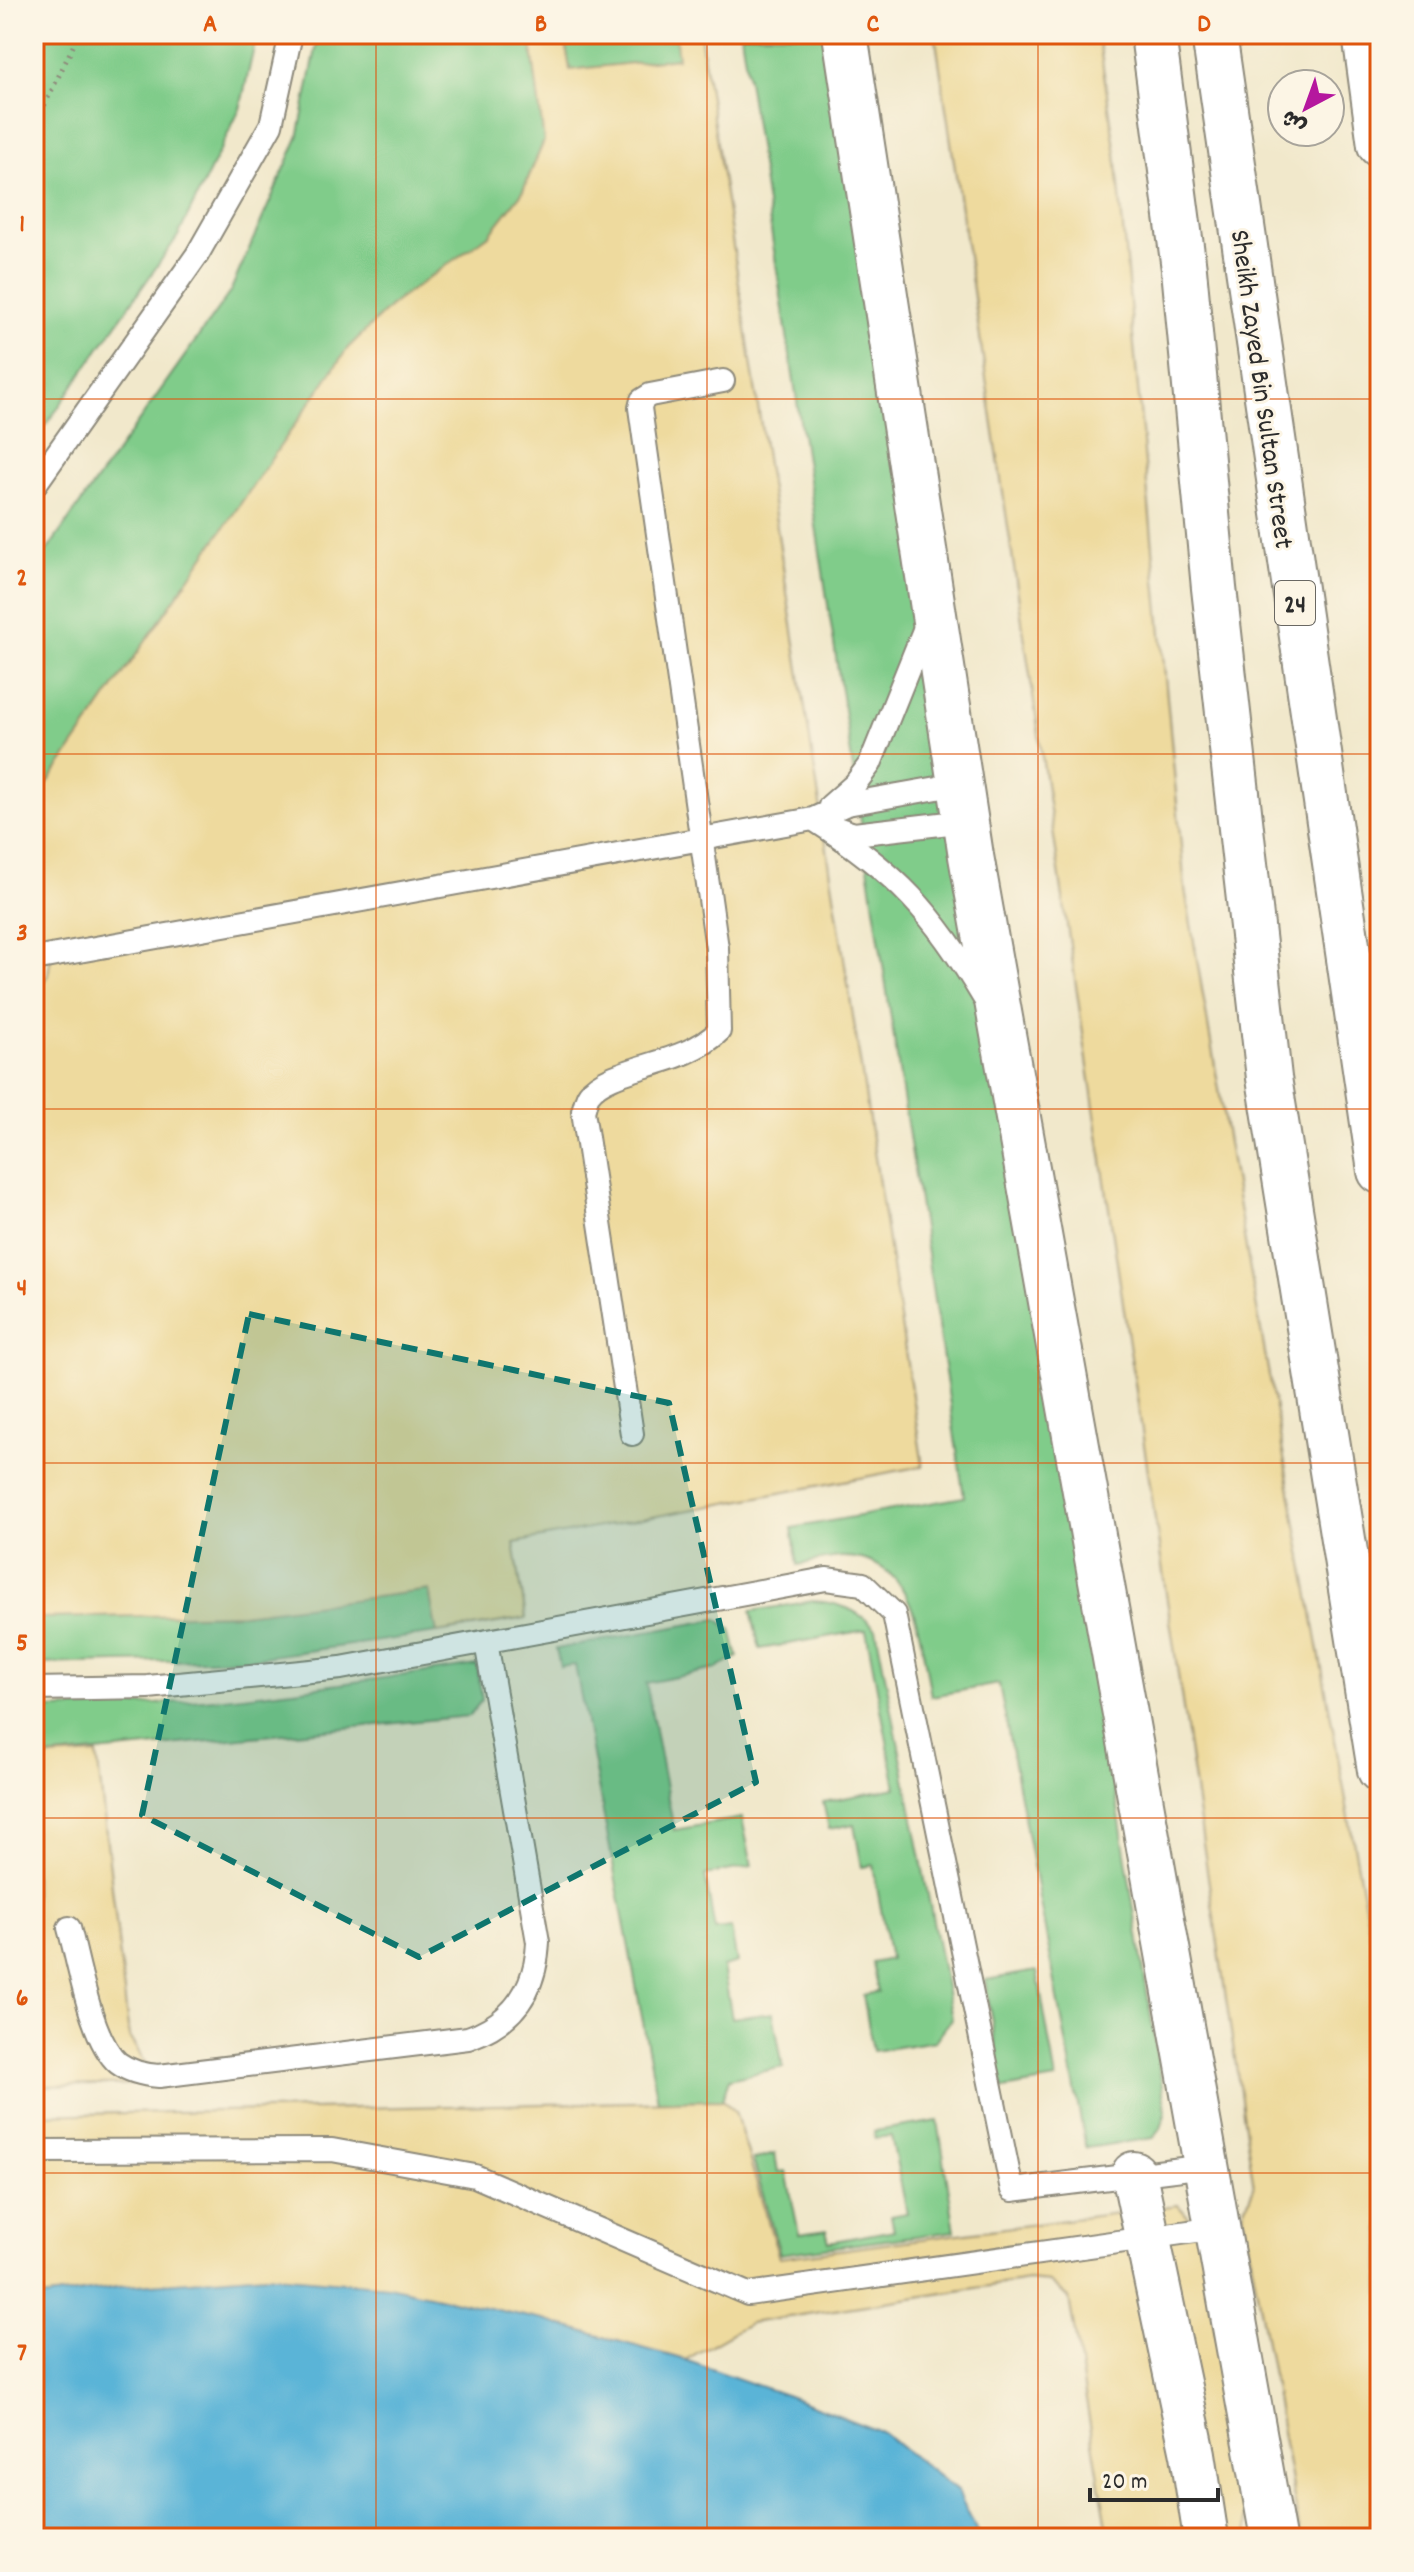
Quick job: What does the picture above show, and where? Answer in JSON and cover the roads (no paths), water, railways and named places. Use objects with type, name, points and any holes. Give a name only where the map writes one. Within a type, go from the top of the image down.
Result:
[{"type":"main road","points":[[845,34],[1000,1023],[1273,2538]]},
{"type":"main road","points":[[1153,34],[1184,269],[1214,588],[1269,1078],[1380,1770]]},
{"type":"main road","name":"Sheikh Zayed Bin Sultan Street","points":[[1214,34],[1380,1171]]},
{"type":"main road","points":[[1365,34],[1380,145]]},
{"type":"main road","points":[[1134,2174],[1193,2454],[1206,2538]]},
{"type":"lane","points":[[34,486],[204,242],[271,125],[291,34]]},
{"type":"lane","points":[[632,1434],[583,1111],[590,1092],[611,1079],[705,1046],[719,1031],[717,948],[640,408],[642,400],[650,395],[723,381]]},
{"type":"lane","points":[[813,819],[855,784],[870,764],[934,606]]},
{"type":"lane","points":[[813,819],[854,834],[963,802]]},
{"type":"lane","points":[[34,959],[813,819],[847,804],[963,802]]},
{"type":"lane","points":[[813,819],[866,853],[930,915],[1000,1023]]},
{"type":"lane","points":[[34,1689],[148,1687],[341,1668],[826,1579],[863,1584],[894,1614],[1012,2190],[1206,2166]]},
{"type":"lane","points":[[69,1928],[102,2041],[119,2064],[145,2075],[159,2076],[468,2038],[502,2023],[526,1995],[533,1978],[538,1942],[486,1642]]},
{"type":"lane","points":[[34,2151],[332,2150],[475,2176],[748,2294],[1217,2228]]},
{"type":"water","points":[[265,2275],[388,2286],[543,2320],[685,2360],[788,2396],[883,2433],[958,2492],[980,2538],[34,2538],[34,2299],[125,2286]]}]
